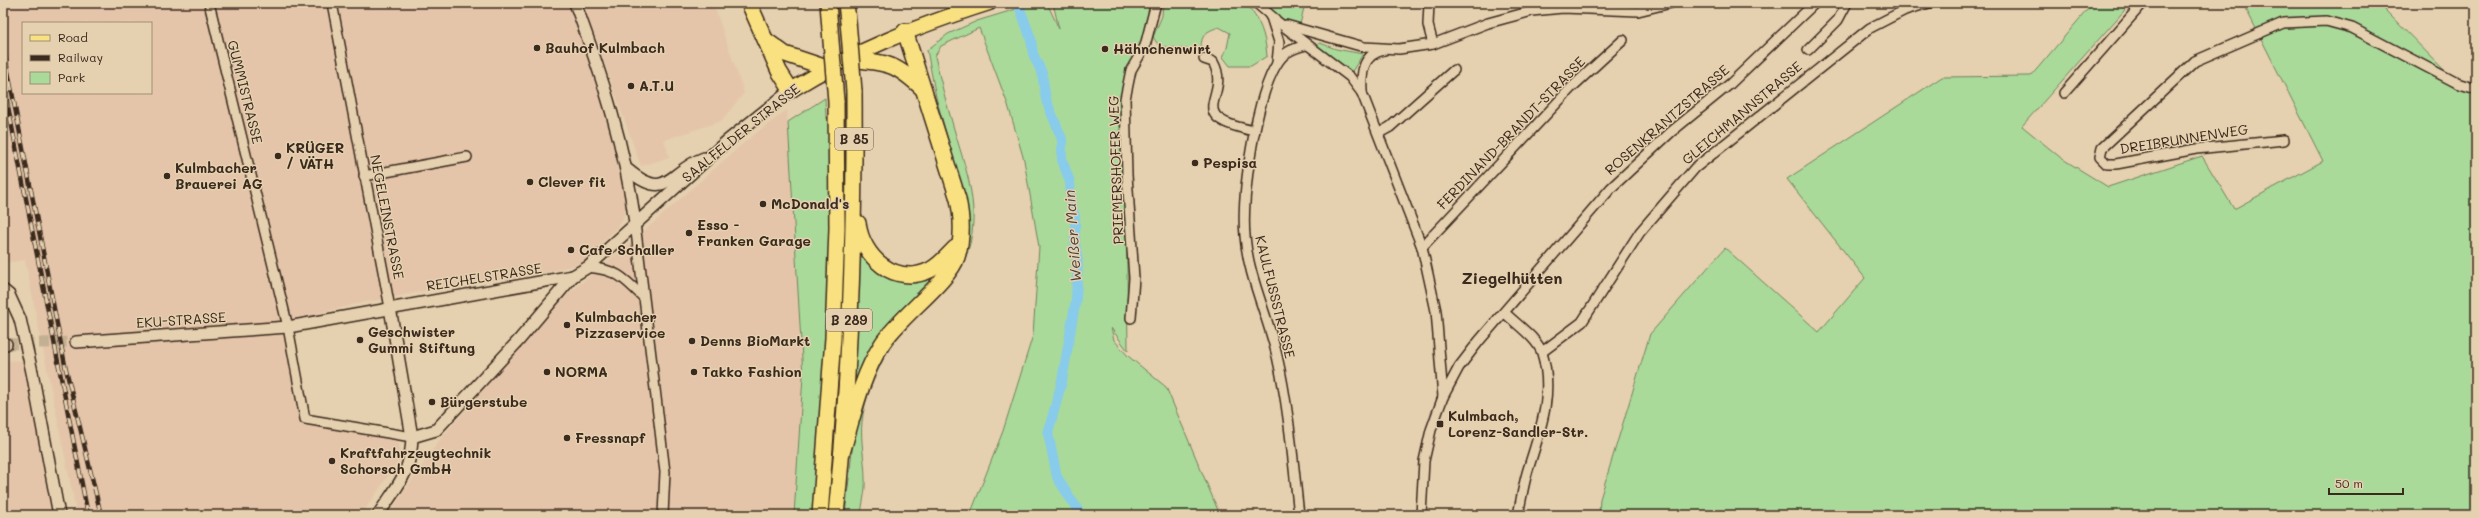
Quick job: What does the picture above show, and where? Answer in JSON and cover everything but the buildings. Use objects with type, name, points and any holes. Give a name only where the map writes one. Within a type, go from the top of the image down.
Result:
[{"type":"highway","points":[[749,3],[765,39],[791,90]]},
{"type":"highway","name":"B 289","points":[[820,515],[833,338],[837,228],[836,101],[828,3]]},
{"type":"highway","name":"B 85","points":[[846,3],[854,91],[855,188]]},
{"type":"highway","points":[[842,453],[868,369],[878,350],[903,317],[948,272],[957,257],[960,243],[962,218],[958,199],[905,31]]},
{"type":"highway","points":[[765,39],[785,54],[827,68]]},
{"type":"highway","points":[[846,59],[887,63],[906,74],[924,90]]},
{"type":"highway","points":[[855,188],[859,230],[865,249],[880,265],[891,272],[912,274],[930,270],[943,262],[960,243]]},
{"type":"highway","name":"B 289","points":[[836,515],[842,453],[855,188]]},
{"type":"main road","name":"SAALFELDER STRASSE","points":[[791,90],[827,68],[905,31],[985,4]]},
{"type":"street","name":"GUMMISTRASSE","points":[[209,3],[288,327],[305,419],[412,437]]},
{"type":"street","name":"NEGELEINSTRASSE","points":[[332,3],[390,308],[412,437],[411,458],[406,473],[378,515]]},
{"type":"street","points":[[575,3],[604,83],[628,170],[665,472],[663,515]]},
{"type":"street","name":"PRIEMERSHOFER WEG","points":[[1131,318],[1134,278],[1127,175],[1125,99],[1131,70],[1145,46],[1156,3]]},
{"type":"street","points":[[1256,3],[1270,16],[1350,77],[1362,93],[1379,133],[1422,247],[1436,311],[1443,396],[1431,430],[1424,461],[1420,515]]},
{"type":"street","points":[[1429,3],[1428,25],[1433,44]]},
{"type":"street","points":[[1362,93],[1362,73],[1367,60],[1380,50],[1433,44],[1530,7],[1638,11],[1671,3]]},
{"type":"street","name":"ROSENKRANTZSTRASSE","points":[[1443,396],[1459,367],[1611,188],[1671,132],[1730,84],[1815,3]]},
{"type":"street","points":[[1808,50],[1838,20],[1847,3]]},
{"type":"street","name":"GLEICHMANNSTRASSE","points":[[1542,352],[1582,322],[1640,232],[1695,168],[1870,28],[1905,10],[1929,3]]},
{"type":"street","points":[[2064,93],[2143,3]]},
{"type":"street","points":[[1270,16],[1307,32],[1364,47],[1387,49]]},
{"type":"street","name":"KAULFUSSSTRASSE","points":[[1270,16],[1276,26],[1279,42],[1277,64]]},
{"type":"street","name":"DREIBRUNNENWEG","points":[[2284,140],[2196,149],[2116,164],[2107,164],[2100,157],[2102,148],[2195,60],[2283,23],[2326,21],[2352,28],[2457,83],[2476,89]]},
{"type":"street","points":[[1306,44],[1307,32]]},
{"type":"street","name":"FERDINAND-BRANDT-STRASSE","points":[[1422,247],[1566,93],[1622,40]]},
{"type":"street","name":"KAULFUSSSTRASSE","points":[[1299,515],[1277,356],[1248,256],[1244,213],[1255,130],[1262,99],[1277,64],[1289,50],[1306,44]]},
{"type":"street","points":[[1204,59],[1213,62],[1216,67],[1214,112],[1222,122],[1255,130]]},
{"type":"street","points":[[1379,133],[1390,127],[1454,70]]},
{"type":"street","name":"SAALFELDER STRASSE","points":[[588,267],[710,156],[791,90]]},
{"type":"street","points":[[628,170],[644,184],[655,186],[667,183],[690,163],[710,156]]},
{"type":"street","points":[[364,176],[467,158]]},
{"type":"street","name":"REICHELSTRASSE","points":[[288,327],[467,294],[543,283],[573,276],[588,267]]},
{"type":"street","points":[[588,267],[608,269],[620,276],[644,297]]},
{"type":"street","points":[[412,437],[436,430],[545,311],[573,276]]},
{"type":"street","points":[[3,290],[9,295],[20,319],[32,372],[59,515]]},
{"type":"street","points":[[1505,312],[1529,336],[1542,352],[1548,389],[1547,406],[1527,475],[1518,515]]},
{"type":"street","name":"EKU-STRASSE","points":[[76,342],[288,327]]},
{"type":"shaded area","points":[[3,3],[713,3],[744,93],[721,121],[664,140],[669,157],[641,166],[604,62],[591,67],[602,98],[626,205],[623,219],[619,225],[582,263],[533,276],[460,284],[356,304],[283,322],[300,418],[398,438],[401,457],[361,515],[77,515],[25,260],[3,263]]},
{"type":"shaded area","points":[[787,110],[803,376],[794,515],[388,515],[441,438],[562,299],[642,233],[746,141]]},
{"type":"shaded area","points":[[3,360],[25,361],[52,515],[3,515]]},
{"type":"green space","points":[[1036,3],[1047,3],[1059,29],[1053,3],[1154,3],[1125,99],[1128,351],[1111,328],[1114,340],[1128,356],[1166,387],[1220,515],[970,515],[1003,431],[1033,335],[1039,247],[1024,160],[1008,105],[979,28],[941,46],[935,56],[969,180],[973,206],[973,219],[972,233],[967,253],[959,270],[949,285],[896,340],[877,371],[870,388],[862,422],[865,484],[861,515],[845,515],[854,433],[876,363],[966,247],[969,216],[936,97],[927,50],[948,34],[977,21]]},
{"type":"green space","points":[[1163,3],[1246,3],[1261,28],[1267,56],[1251,66],[1230,66],[1223,57],[1227,48],[1230,33],[1219,27],[1211,30],[1204,36],[1201,43],[1201,48],[1192,50],[1159,46],[1153,37],[1162,16]]},
{"type":"green space","points":[[1258,3],[1305,3],[1299,29],[1270,16]]},
{"type":"green space","points":[[2093,3],[2131,3],[2022,126],[2061,158],[2108,187],[2202,156],[2234,209],[2323,161],[2243,3],[2378,3],[2459,85],[2476,89],[2476,515],[1599,515],[1600,499],[1650,334],[1725,248],[1819,332],[1865,278],[1787,179],[1942,77],[2031,76]]},
{"type":"green space","points":[[1320,43],[1336,49],[1363,54],[1351,73],[1316,45]]},
{"type":"green space","points":[[825,98],[826,118],[829,118],[829,299],[816,515],[794,515],[803,376],[788,122]]},
{"type":"green space","points":[[855,249],[860,249],[870,263],[938,271],[940,275],[854,397]]},
{"type":"waterway","name":"Weißer Main","points":[[1018,3],[1031,39],[1033,54],[1042,73],[1046,100],[1062,139],[1062,160],[1070,182],[1071,204],[1075,216],[1075,244],[1078,263],[1076,299],[1062,381],[1048,433],[1057,477],[1081,515]]},
{"type":"tunnel","points":[[6,344],[76,342]]},
{"type":"railway","points":[[3,46],[65,365],[101,515]]},
{"type":"railway","points":[[3,81],[88,515]]},
{"type":"place","name":"Bauhof Kulmbach","points":[[537,48]]},
{"type":"place","name":"Hähnchenwirt","points":[[1105,49]]},
{"type":"place","name":"A.T.U","points":[[631,86]]},
{"type":"place","name":"KRÜGER / VÄTH","points":[[278,156]]},
{"type":"place","name":"Pespisa","points":[[1195,163]]},
{"type":"place","name":"Kulmbacher Brauerei AG","points":[[167,176]]},
{"type":"place","name":"Clever fit","points":[[530,182]]},
{"type":"place","name":"McDonald's","points":[[763,204]]},
{"type":"place","name":"Esso - Franken Garage","points":[[689,233]]},
{"type":"place","name":"Cafe Schaller","points":[[571,250]]},
{"type":"place","name":"Kulmbacher Pizzaservice","points":[[567,325]]},
{"type":"place","name":"Geschwister Gummi Stiftung","points":[[360,340]]},
{"type":"place","name":"Denns BioMarkt","points":[[692,341]]},
{"type":"place","name":"NORMA","points":[[547,372]]},
{"type":"place","name":"Takko Fashion","points":[[694,372]]},
{"type":"place","name":"Bürgerstube","points":[[432,402]]},
{"type":"place","name":"Kulmbach, Lorenz-Sandler-Str.","points":[[1440,424]]},
{"type":"place","name":"Fressnapf","points":[[567,438]]},
{"type":"place","name":"Kraftfahrzeugtechnik Schorsch GmbH","points":[[332,461]]},
{"type":"district","name":"Ziegelhütten","points":[[1512,278]]}]
